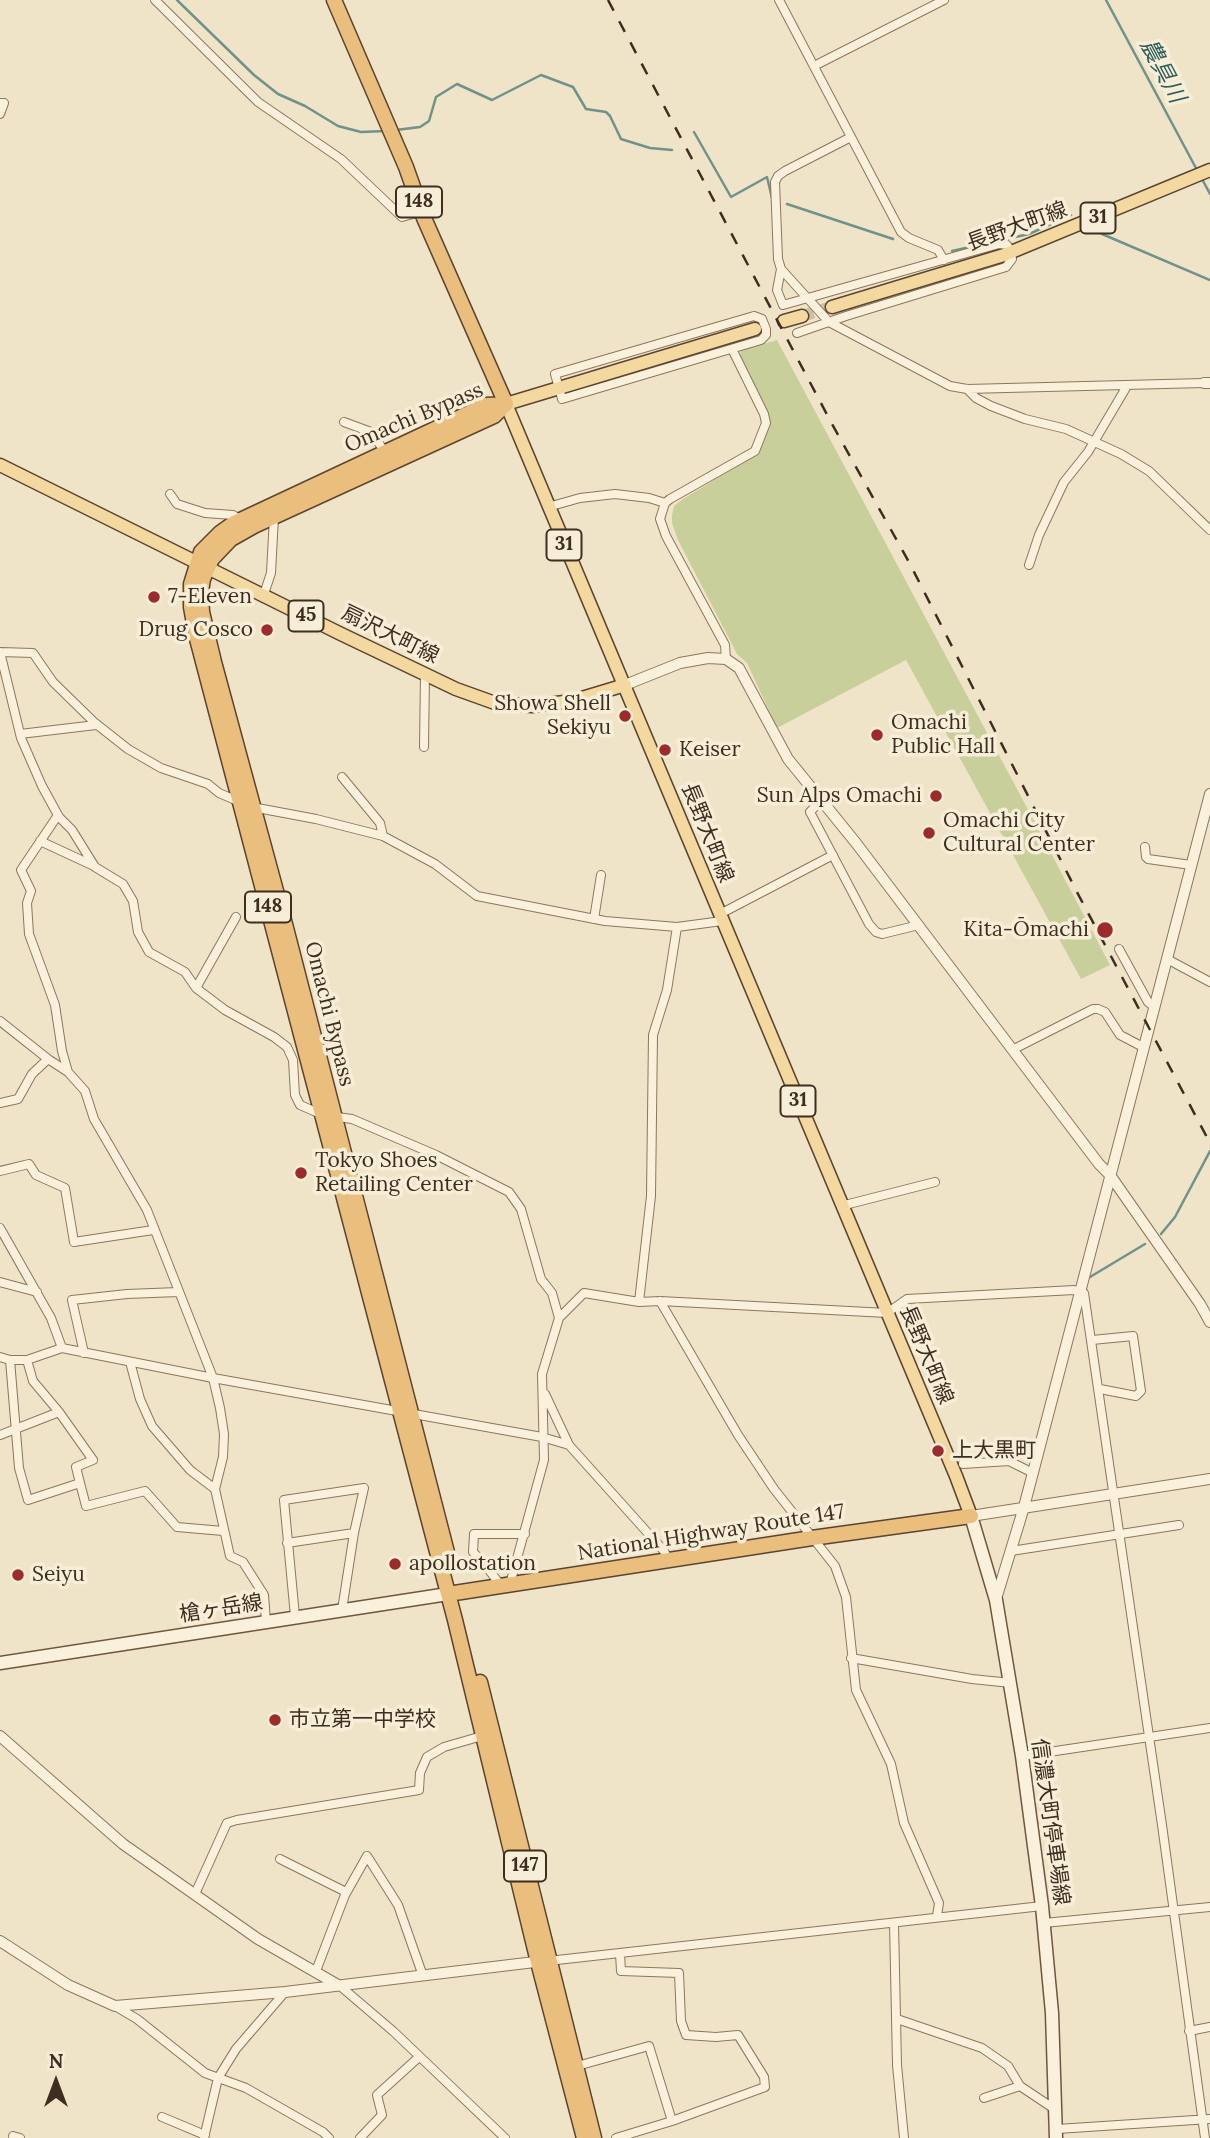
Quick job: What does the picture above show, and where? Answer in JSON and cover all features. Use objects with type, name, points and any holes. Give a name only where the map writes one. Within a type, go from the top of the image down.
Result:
[{"type":"highway","name":"148","points":[[334,0],[506,404]]},
{"type":"highway","name":"Omachi Bypass","points":[[453,1593],[247,804],[192,617],[191,584],[210,541],[241,520],[486,405],[506,404]]},
{"type":"highway","name":"Omachi Bypass","points":[[202,564],[231,539],[494,416],[506,404]]},
{"type":"highway","name":"National Highway Route 147","points":[[453,1593],[971,1516]]},
{"type":"highway","name":"147","points":[[453,1593],[482,1736],[543,1961],[577,2066],[594,2138]]},
{"type":"highway","name":"147","points":[[453,1593],[584,2138]]},
{"type":"main road","name":"長野大町線","points":[[832,307],[1011,252],[1208,171]]},
{"type":"main road","points":[[784,321],[803,316]]},
{"type":"main road","points":[[506,404],[755,329]]},
{"type":"main road","name":"長野大町線","points":[[506,404],[971,1516]]},
{"type":"main road","name":"扇沢大町線","points":[[0,465],[456,689],[495,703],[532,706],[572,701],[625,685]]},
{"type":"main road","name":"信濃大町停車場線","points":[[971,1516],[996,1600],[1022,1756],[1044,1923],[1052,2013],[1057,2133]]},
{"type":"main road","name":"槍ヶ岳線","points":[[0,1663],[453,1593]]},
{"type":"street","points":[[155,0],[258,102],[341,159],[402,217],[423,211]]},
{"type":"street","points":[[779,0],[901,232],[937,250],[944,260]]},
{"type":"street","points":[[814,66],[944,0]]},
{"type":"street","points":[[0,103],[4,103],[0,114]]},
{"type":"street","points":[[797,333],[1006,267],[1012,259],[1007,245],[999,244],[783,305],[776,290],[781,269],[777,243],[775,181],[778,176],[851,137]]},
{"type":"street","points":[[781,269],[829,322],[950,386],[967,389],[1208,383]]},
{"type":"street","points":[[754,316],[762,319],[766,333],[764,339],[562,399],[558,388],[555,374],[754,316]]},
{"type":"street","points":[[726,659],[725,645],[660,519],[665,503],[755,451],[766,423],[764,414],[732,349]]},
{"type":"street","points":[[1029,565],[1049,511],[1064,482],[1081,462],[1127,386]]},
{"type":"street","points":[[967,389],[990,406],[1025,419],[1066,429],[1149,471],[1210,530]]},
{"type":"street","points":[[344,422],[371,432],[385,452]]},
{"type":"street","points":[[170,494],[177,504],[205,513],[233,515],[241,520]]},
{"type":"street","points":[[548,507],[580,498],[615,495],[649,498],[665,503]]},
{"type":"street","points":[[264,594],[271,573],[274,517]]},
{"type":"street","points":[[95,867],[72,831],[58,815],[42,786],[20,734],[0,652],[33,653],[53,681],[96,725],[161,768],[208,784],[219,793],[247,804],[383,836],[435,864],[477,896],[594,919],[677,927],[721,917],[833,855]]},
{"type":"street","points":[[625,685],[680,663],[708,658],[726,659],[739,668],[788,760],[919,925],[1110,1175],[1210,1322]]},
{"type":"street","points":[[424,747],[425,674]]},
{"type":"street","points":[[20,734],[96,725]]},
{"type":"street","points":[[342,777],[380,823],[383,836]]},
{"type":"street","points":[[996,1600],[1024,1507],[1210,794]]},
{"type":"street","points":[[821,800],[810,812],[869,924],[882,934],[919,925]]},
{"type":"street","points":[[58,815],[22,870],[30,891],[27,903],[29,934],[55,1004],[68,1072]]},
{"type":"street","points":[[40,841],[95,867],[123,884],[133,901],[138,932],[149,952],[185,972],[197,988],[225,1010],[287,1047],[293,1060],[296,1100],[300,1105],[328,1115],[352,1119],[436,1155],[509,1192],[522,1209],[541,1279],[552,1293],[559,1318]]},
{"type":"street","points":[[1145,847],[1148,859],[1191,865]]},
{"type":"street","points":[[594,919],[601,875]]},
{"type":"street","points":[[197,988],[236,917]]},
{"type":"street","points":[[639,1302],[651,1196],[653,1035],[667,990],[677,927]]},
{"type":"street","points":[[1119,949],[1148,1002],[1154,1007]]},
{"type":"street","points":[[1167,959],[1210,982]]},
{"type":"street","points":[[1012,1050],[1093,1009],[1105,1012],[1120,1035],[1143,1047]]},
{"type":"street","points":[[0,1021],[68,1072],[85,1091],[94,1119],[147,1210],[213,1378],[224,1434],[223,1457],[215,1489],[223,1531],[230,1556],[243,1562],[264,1595],[266,1621]]},
{"type":"street","points":[[0,1103],[19,1098],[32,1074],[48,1059]]},
{"type":"street","points":[[0,1169],[29,1164],[36,1175],[65,1188],[74,1242],[153,1230]]},
{"type":"street","points":[[841,1206],[935,1182]]},
{"type":"street","points":[[0,1228],[51,1318],[62,1348]]},
{"type":"street","points":[[0,1282],[37,1292]]},
{"type":"street","points":[[525,1534],[474,1534],[473,1552],[505,1585],[525,1534],[544,1461],[542,1374],[559,1318],[584,1293],[639,1302],[887,1313],[907,1299],[1081,1290]]},
{"type":"street","points":[[1081,1290],[1085,1297],[1100,1389],[1189,2031],[1206,2119],[1205,2138]]},
{"type":"street","points":[[85,1353],[72,1300],[178,1292]]},
{"type":"street","points":[[660,1301],[738,1435],[774,1489],[835,1566],[841,1578],[846,1597],[856,1690],[891,1763],[904,1823],[939,1903],[937,1916]]},
{"type":"street","points":[[1092,1340],[1133,1336],[1141,1391],[1136,1396],[1100,1389]]},
{"type":"street","points":[[0,1357],[27,1360],[62,1348],[542,1437],[569,1445]]},
{"type":"street","points":[[10,1360],[19,1468],[28,1500],[80,1483]]},
{"type":"street","points":[[27,1360],[33,1381],[93,1460],[76,1467],[86,1506],[145,1491],[177,1527],[223,1531]]},
{"type":"street","points":[[130,1362],[140,1399],[152,1426],[190,1470],[215,1489]]},
{"type":"street","points":[[544,1392],[569,1445],[664,1551],[669,1561]]},
{"type":"street","points":[[0,1436],[59,1412]]},
{"type":"street","points":[[962,1464],[1010,1461],[1033,1473]]},
{"type":"street","points":[[971,1516],[1210,1479]]},
{"type":"street","points":[[295,1616],[284,1500],[365,1488],[342,1610]]},
{"type":"street","points":[[1011,1551],[1179,1525]]},
{"type":"street","points":[[287,1543],[355,1533]]},
{"type":"street","points":[[851,1658],[972,1679],[1011,1682]]},
{"type":"street","points":[[1022,1756],[1210,1728]]},
{"type":"street","points":[[0,1736],[123,1844],[258,1939],[339,1985],[505,2138]]},
{"type":"street","points":[[195,1894],[227,1824],[237,1819],[419,1790],[420,1773],[427,1756],[444,1746],[482,1736]]},
{"type":"street","points":[[316,1971],[346,1892],[367,1856],[398,1905],[423,1976]]},
{"type":"street","points":[[280,1859],[346,1892]]},
{"type":"street","points":[[115,2006],[285,1992],[1042,1906]]},
{"type":"street","points":[[1044,1923],[1210,1907]]},
{"type":"street","points":[[894,1923],[897,2065],[904,2138]]},
{"type":"street","points":[[0,1941],[68,1985],[137,2019],[205,2073],[246,2088],[329,2138]]},
{"type":"street","points":[[616,2138],[765,2087],[764,2077],[738,2035],[686,2035],[681,2021],[679,1973],[621,1971],[620,1954]]},
{"type":"street","points":[[162,2117],[205,2137],[218,2078],[236,2049],[285,1992]]},
{"type":"street","points":[[897,2019],[982,2048],[1008,2066],[1020,2085],[1056,2110]]},
{"type":"street","points":[[1189,2031],[1210,2028]]},
{"type":"street","points":[[577,2066],[649,2046],[672,2121]]},
{"type":"street","points":[[360,2138],[382,2115],[377,2095],[419,2057]]},
{"type":"street","points":[[984,2098],[1020,2085]]},
{"type":"street","points":[[1057,2133],[1206,2119]]},
{"type":"green space","points":[[777,340],[1110,965],[1081,979],[906,660],[777,728],[747,663],[737,654],[678,540],[672,515],[674,506],[683,499],[757,454],[770,422],[740,355],[741,350]]},
{"type":"waterway","points":[[177,0],[254,75],[278,94],[305,106],[338,126],[361,132],[386,131]]},
{"type":"waterway","name":"農具川","points":[[1106,0],[1197,170]]},
{"type":"waterway","points":[[396,130],[420,127],[429,121],[436,97],[457,84],[492,100],[541,75],[573,87],[586,109],[606,112],[621,139],[650,148],[672,150]]},
{"type":"waterway","points":[[694,132],[731,197],[767,177],[772,198]]},
{"type":"waterway","name":"農具川","points":[[1202,179],[1210,194]]},
{"type":"waterway","points":[[787,204],[893,239]]},
{"type":"waterway","points":[[952,251],[1029,234],[1071,215]]},
{"type":"waterway","points":[[1102,234],[1210,280]]},
{"type":"waterway","points":[[1161,1234],[1175,1217],[1210,1151]]},
{"type":"waterway","points":[[1090,1277],[1145,1244]]},
{"type":"tunnel","points":[[802,316],[832,307]]},
{"type":"railway","points":[[608,0],[832,424],[910,564],[1078,894],[1210,1143]]},
{"type":"place","name":"7-Eleven","points":[[154,597]]},
{"type":"place","name":"Drug Cosco","points":[[267,630]]},
{"type":"place","name":"Showa Shell Sekiyu","points":[[625,716]]},
{"type":"place","name":"Omachi Public Hall","points":[[877,735]]},
{"type":"place","name":"Keiser","points":[[665,750]]},
{"type":"place","name":"Sun Alps Omachi","points":[[936,796]]},
{"type":"place","name":"Omachi City Cultural Center","points":[[929,833]]},
{"type":"place","name":"Kita-Ōmachi","points":[[1105,930]]},
{"type":"place","name":"Tokyo Shoes Retailing Center","points":[[301,1173]]},
{"type":"place","name":"上大黒町","points":[[938,1451]]},
{"type":"place","name":"apollostation","points":[[395,1564]]},
{"type":"place","name":"Seiyu","points":[[18,1575]]},
{"type":"place","name":"市立第一中学校","points":[[275,1720]]}]
